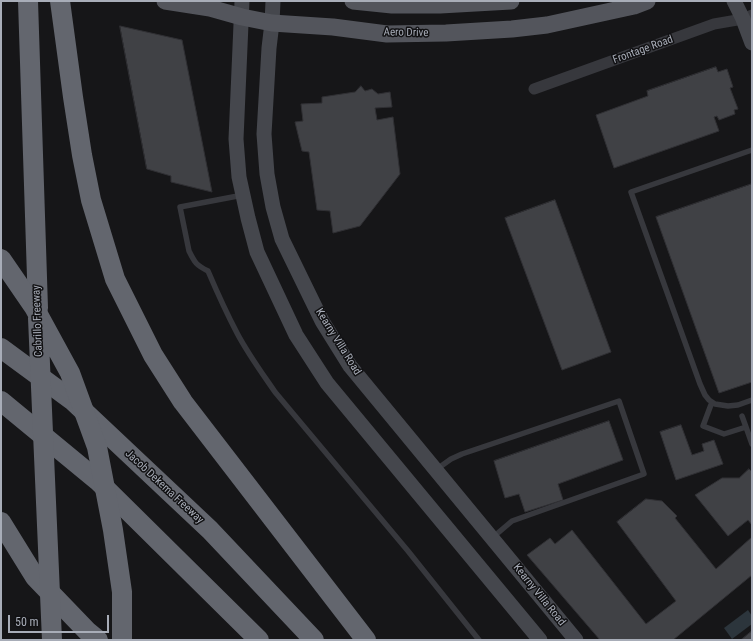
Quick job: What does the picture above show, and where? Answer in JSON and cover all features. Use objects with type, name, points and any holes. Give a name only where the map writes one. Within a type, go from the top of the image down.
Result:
[{"type":"highway","name":"Cabrillo Freeway","points":[[28,1],[38,308],[52,640]]},
{"type":"highway","points":[[60,1],[82,155],[91,200],[115,279],[153,355],[183,402],[366,640]]},
{"type":"highway","points":[[1,259],[34,307],[70,373],[97,447],[113,530],[122,592],[122,640]]},
{"type":"highway","name":"Jacob Dekema Freeway","points":[[1,348],[73,401],[210,530],[314,640]]},
{"type":"highway","points":[[1,401],[98,481],[259,640]]},
{"type":"highway","points":[[1,522],[35,577],[98,640]]},
{"type":"main road","name":"Aero Drive","points":[[165,1],[210,8],[242,9],[272,23],[333,27],[387,34],[446,33],[512,29],[547,25],[634,6],[647,1]]},
{"type":"main road","name":"Kearny Villa Road","points":[[273,1],[264,134],[272,199],[282,239],[322,321],[350,366],[576,640]]},
{"type":"main road","points":[[353,1],[392,6],[511,1]]},
{"type":"main road","points":[[734,1],[748,17],[752,43]]},
{"type":"main road","points":[[242,9],[236,139],[239,177],[257,252],[296,335],[327,383],[540,640]]},
{"type":"street","name":"Frontage Road","points":[[534,89],[714,24],[748,17]]},
{"type":"lane","points":[[752,150],[631,192],[700,384],[705,394],[712,402],[728,406],[738,405],[752,400]]},
{"type":"lane","points":[[243,195],[180,207],[192,258],[199,266],[208,271],[220,299],[238,334],[275,392],[408,551],[479,640]]},
{"type":"lane","points":[[436,470],[451,459],[462,454],[619,401],[644,474],[512,521],[492,538]]},
{"type":"lane","points":[[712,402],[703,426],[724,434],[746,427]]},
{"type":"lane","points":[[742,416],[752,444]]},
{"type":"shaded area","points":[[748,610],[752,616],[752,624],[732,639],[724,628]]},
{"type":"building","points":[[120,26],[182,40],[212,192],[171,182],[171,176],[147,169]]},
{"type":"building","points":[[716,67],[718,72],[727,69],[733,87],[730,88],[738,109],[734,110],[735,114],[719,120],[717,116],[714,117],[719,131],[614,168],[596,115],[648,96],[647,91]]},
{"type":"building","points":[[361,86],[365,91],[372,89],[378,94],[390,92],[392,107],[375,108],[377,120],[393,117],[400,174],[360,226],[333,233],[330,211],[317,210],[309,152],[302,151],[295,122],[303,121],[301,104],[322,103],[322,97],[355,92]]},
{"type":"building","points":[[752,184],[752,382],[719,393],[656,217]]},
{"type":"building","points":[[555,200],[611,352],[562,370],[505,218]]},
{"type":"building","points":[[609,421],[623,460],[558,484],[563,500],[525,512],[519,494],[505,498],[494,461]]},
{"type":"building","points":[[681,425],[692,455],[704,451],[702,444],[714,440],[723,464],[676,480],[660,432]]},
{"type":"building","points":[[749,469],[752,472],[752,525],[748,520],[728,536],[695,495],[722,478],[739,478]]},
{"type":"building","points":[[646,499],[662,501],[677,516],[675,518],[716,569],[752,537],[752,575],[673,640],[600,640],[527,555],[550,538],[555,544],[572,530],[646,624],[676,601],[617,522]]},
{"type":"building","points":[[752,631],[752,640],[741,640]]}]
